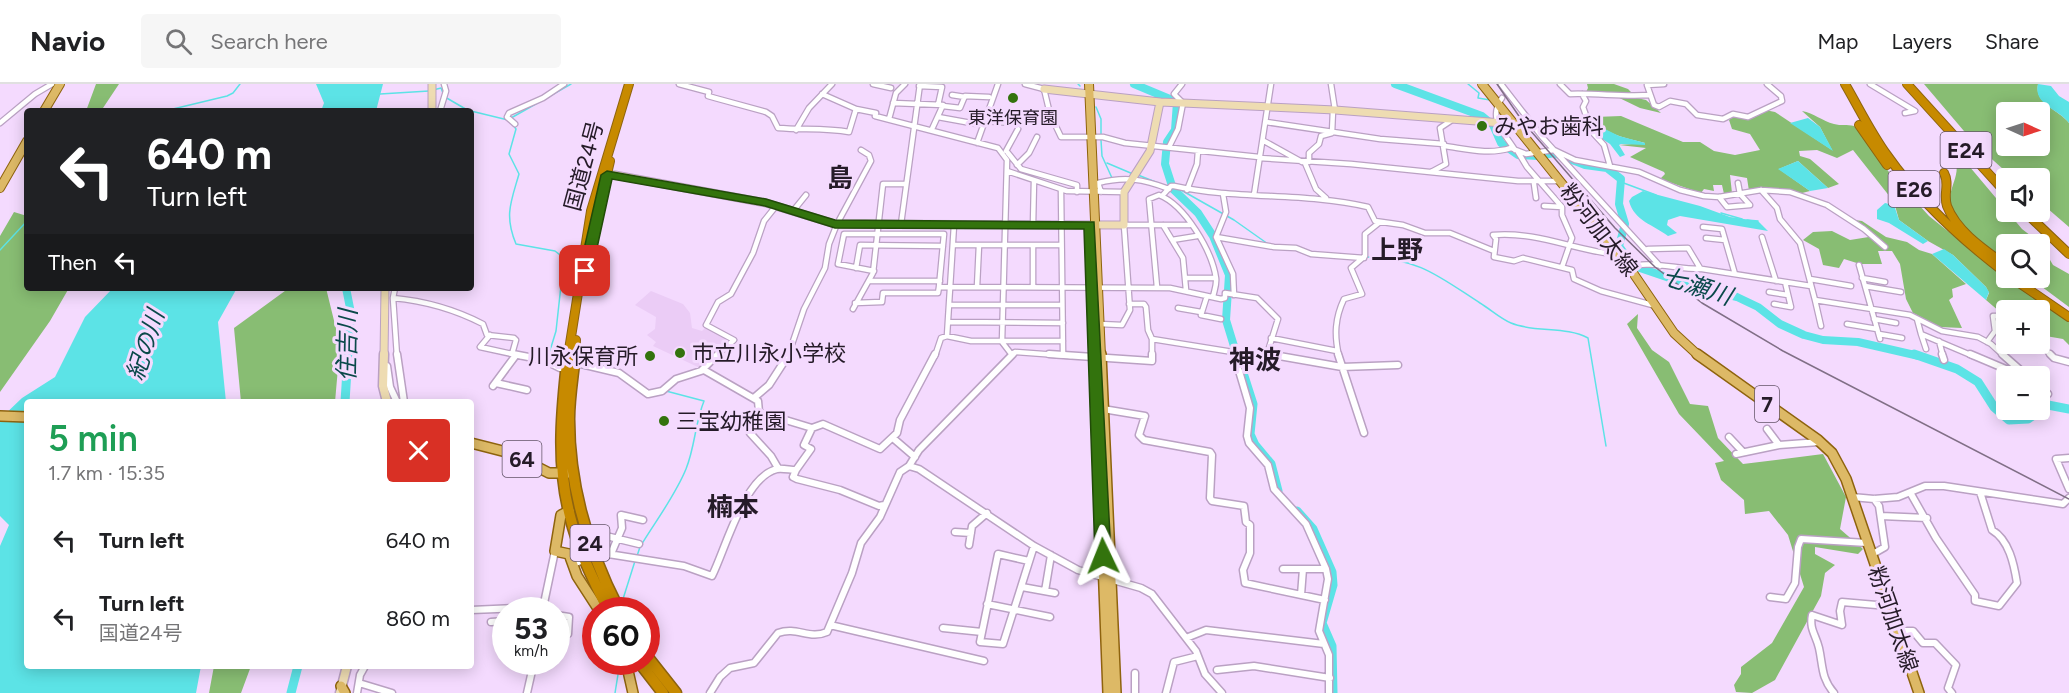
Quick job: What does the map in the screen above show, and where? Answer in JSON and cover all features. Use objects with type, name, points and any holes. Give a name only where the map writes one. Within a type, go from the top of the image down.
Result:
[{"type":"highway","name":"国道24号","points":[[613,597],[595,556],[568,473],[561,437],[579,277],[629,84]]},
{"type":"highway","name":"国道24号","points":[[604,175],[634,84]]},
{"type":"highway","name":"E26","points":[[1845,84],[1902,176],[1957,234],[1996,265]]},
{"type":"highway","name":"E26","points":[[1851,84],[1888,147],[1920,189],[1963,232],[1996,258]]},
{"type":"highway","name":"E24","points":[[1907,84],[1996,180]]},
{"type":"highway","name":"E24","points":[[1913,84],[1936,114]]},
{"type":"highway","points":[[1859,125],[1879,155],[1907,187],[1957,234]]},
{"type":"highway","points":[[1944,173],[1948,182],[1945,199],[1954,218],[1968,234],[1996,258]]},
{"type":"highway","points":[[2038,222],[2069,251]]},
{"type":"highway","points":[[2027,288],[2069,317]]},
{"type":"highway","points":[[2035,288],[2069,311]]},
{"type":"highway","name":"国道24号","points":[[568,473],[569,511],[584,560],[602,597]]},
{"type":"highway","points":[[653,675],[663,693]]},
{"type":"highway","points":[[656,675],[676,693]]},
{"type":"main road","points":[[1084,84],[1095,137],[1093,225],[1107,579],[1116,693]]},
{"type":"main road","points":[[1087,94],[1089,84]]},
{"type":"main road","name":"粉河加太線","points":[[1482,84],[1499,101],[1629,267],[1674,333],[1688,348],[1820,442],[1839,464],[1919,693]]},
{"type":"main road","points":[[45,108],[56,85]]},
{"type":"main road","points":[[0,188],[24,146]]},
{"type":"main road","points":[[1096,287],[1100,324],[1098,357],[1103,409],[1108,693]]},
{"type":"main road","points":[[0,416],[24,417]]},
{"type":"main road","name":"64","points":[[474,444],[510,453],[549,473],[568,473]]},
{"type":"main road","points":[[569,511],[561,515],[555,551],[566,552],[577,576],[591,597]]},
{"type":"main road","points":[[632,688],[644,675]]},
{"type":"street","points":[[432,84],[432,108]]},
{"type":"street","points":[[441,108],[446,91],[444,84]]},
{"type":"street","points":[[514,124],[507,117],[509,113],[543,98],[564,84]]},
{"type":"street","points":[[679,84],[709,92],[708,96],[728,104],[768,113],[774,117],[778,128],[796,130],[822,128],[849,132],[856,109]]},
{"type":"street","points":[[796,130],[809,108],[832,84]]},
{"type":"street","points":[[873,84],[891,88]]},
{"type":"street","points":[[889,119],[896,93],[905,84]]},
{"type":"street","points":[[976,143],[998,84]]},
{"type":"street","points":[[1025,84],[1044,89],[1160,102],[1334,110],[1515,124]]},
{"type":"street","points":[[1167,147],[1178,130],[1179,103],[1174,94],[1182,84]]},
{"type":"street","points":[[1254,195],[1271,84]]},
{"type":"street","points":[[1331,84],[1334,110],[1333,131]]},
{"type":"street","points":[[1501,84],[1513,102],[1593,195],[1621,221],[1633,240],[1660,266]]},
{"type":"street","points":[[1560,84],[1570,94],[1606,93],[1623,97],[1650,95]]},
{"type":"street","points":[[1664,84],[1647,85],[1654,105],[1659,107],[1670,101],[1686,104],[1697,115],[1723,119],[1733,114],[1748,117],[1782,101],[1781,96],[1767,84]]},
{"type":"street","points":[[1870,84],[1915,111],[1905,113]]},
{"type":"street","points":[[0,123],[35,94],[56,85]]},
{"type":"street","points":[[901,224],[920,85],[942,87],[941,106],[932,129]]},
{"type":"street","points":[[1044,89],[1050,114],[1059,136],[1095,137],[1125,143],[1198,151],[1534,184],[1561,181]]},
{"type":"street","points":[[822,94],[856,109],[1002,150],[1006,156],[1007,171],[1002,342],[1012,355]]},
{"type":"street","points":[[1582,94],[1586,101],[1583,107],[1592,132],[1604,145],[1610,166]]},
{"type":"street","points":[[952,95],[989,98]]},
{"type":"street","points":[[893,104],[960,108],[965,97]]},
{"type":"street","points":[[1491,122],[1494,109],[1499,101]]},
{"type":"street","points":[[1100,324],[1122,325],[1129,312],[1124,192],[1151,145],[1160,102]]},
{"type":"street","points":[[938,117],[982,123],[1016,123]]},
{"type":"street","points":[[1430,173],[1446,164],[1440,128],[1452,120]]},
{"type":"street","points":[[1266,122],[1483,152],[1540,155],[1557,153],[1575,160],[1639,172],[1693,194],[1719,197],[1761,190],[1790,192],[1820,202],[1864,229],[1885,248]]},
{"type":"street","points":[[1491,122],[1508,138],[1524,164],[1562,207],[1562,215],[1572,238],[1562,267]]},
{"type":"street","points":[[1006,151],[1018,129]]},
{"type":"street","points":[[1326,198],[1316,189],[1306,162],[1309,153],[1319,144],[1321,136],[1333,131]]},
{"type":"street","points":[[1017,165],[1029,153],[1037,137]]},
{"type":"street","points":[[1264,141],[1306,162]]},
{"type":"street","points":[[976,143],[995,145],[1006,151],[1021,169],[1077,185],[1077,192]]},
{"type":"street","points":[[755,398],[769,385],[788,356],[804,309],[813,296],[825,268],[829,244],[837,224],[871,161],[869,155],[861,150]]},
{"type":"street","points":[[1187,190],[1197,164],[1198,151]]},
{"type":"street","points":[[1007,171],[1061,190],[1124,192]]},
{"type":"street","points":[[604,175],[776,206],[837,224],[1190,225]]},
{"type":"street","points":[[1094,192],[1098,183],[1134,175],[1187,190],[1223,194],[1326,198],[1368,207],[1375,221],[1403,225],[1425,233],[1446,232],[1494,250]]},
{"type":"street","points":[[1033,225],[1034,180]]},
{"type":"street","points":[[1719,197],[1727,207],[1750,205],[1740,194],[1738,183]]},
{"type":"street","points":[[853,309],[874,272],[884,184],[905,184]]},
{"type":"street","points":[[1534,184],[1536,198]]},
{"type":"street","points":[[1162,196],[1171,187]]},
{"type":"street","points":[[1061,190],[1063,353]]},
{"type":"street","points":[[1761,190],[1777,208],[1780,219],[1800,243],[1821,326]]},
{"type":"street","points":[[1223,194],[1226,201],[1225,215],[1216,237],[1233,274],[1231,294]]},
{"type":"street","points":[[793,211],[806,195]]},
{"type":"street","points":[[1157,287],[1149,199],[1152,196],[1162,196],[1179,206],[1197,236],[1216,278],[1210,297],[1201,312]]},
{"type":"street","points":[[776,206],[764,221],[753,253],[731,294],[718,302],[706,325],[734,340],[700,369],[755,398],[759,412],[750,433],[771,456],[778,468]]},
{"type":"street","points":[[1544,207],[1562,207]]},
{"type":"street","points":[[1364,433],[1337,351],[1336,316],[1344,299],[1362,294],[1351,268],[1364,257],[1365,234],[1380,222]]},
{"type":"street","points":[[947,336],[954,225]]},
{"type":"street","points":[[1163,225],[1183,258],[1186,290]]},
{"type":"street","points":[[1703,227],[1722,229],[1735,274]]},
{"type":"street","points":[[855,303],[882,302],[883,293],[938,293],[944,234],[844,234],[838,264],[874,272]]},
{"type":"street","points":[[1619,255],[1586,250],[1529,234],[1495,234],[1494,256],[1512,261],[1521,257],[1572,270],[1574,279],[1601,291],[1656,306]]},
{"type":"street","points":[[1172,240],[1197,236]]},
{"type":"street","points":[[1216,237],[1274,247],[1296,248],[1311,254],[1364,257]]},
{"type":"street","points":[[1762,237],[1776,281]]},
{"type":"street","points":[[1706,238],[1725,240]]},
{"type":"street","points":[[856,268],[860,245],[943,246]]},
{"type":"street","points":[[953,245],[1061,245]]},
{"type":"street","points":[[977,287],[979,245]]},
{"type":"street","points":[[1033,245],[1033,287]]},
{"type":"street","points":[[1648,249],[1688,248],[1700,268]]},
{"type":"street","points":[[1629,267],[1636,264],[1685,270],[1700,268],[1776,281],[1851,286]]},
{"type":"street","points":[[1859,265],[1879,334]]},
{"type":"street","points":[[1186,278],[1216,278]]},
{"type":"street","points":[[1862,278],[1885,282]]},
{"type":"street","points":[[869,280],[940,284],[951,287],[1157,287],[1186,290],[1223,299],[1225,293],[1257,298],[1278,319],[1267,354]]},
{"type":"street","points":[[1774,304],[1791,307],[1785,282]]},
{"type":"street","points":[[1865,286],[1901,292]]},
{"type":"street","points":[[385,291],[383,386],[386,399]]},
{"type":"street","points":[[394,291],[398,370],[403,399]]},
{"type":"street","points":[[1769,292],[1788,295]]},
{"type":"street","points":[[393,298],[448,306],[483,324],[487,335],[516,340],[514,355],[494,384],[527,390]]},
{"type":"street","points":[[1815,300],[1910,315],[1941,331],[1978,337],[1988,342],[2016,366]]},
{"type":"street","points":[[710,693],[726,670],[734,666],[749,666],[754,663],[776,633],[793,629],[816,637],[827,632],[852,573],[861,543],[880,517],[900,472],[909,466],[919,450],[1012,355],[1024,351],[1152,361],[1152,339],[1148,330],[1146,307],[1144,304],[1129,304]]},
{"type":"street","points":[[950,305],[1062,305]]},
{"type":"street","points":[[1178,308],[1201,312],[1201,315],[1221,319]]},
{"type":"street","points":[[1988,342],[1995,331],[1993,316],[1996,316]]},
{"type":"street","points":[[1874,319],[1896,322]]},
{"type":"street","points":[[1917,319],[1926,349]]},
{"type":"street","points":[[948,322],[1063,323]]},
{"type":"street","points":[[1847,324],[1902,338]]},
{"type":"street","points":[[1921,333],[1999,366]]},
{"type":"street","points":[[383,334],[387,346],[390,387],[396,399]]},
{"type":"street","points":[[489,335],[480,347],[544,360],[560,368],[570,368],[580,364],[619,373],[648,394],[662,390],[676,379],[704,370]]},
{"type":"street","points":[[759,412],[812,428],[823,424],[880,449],[894,439],[901,426],[900,420],[932,364],[941,338],[947,336],[971,341],[1002,342],[1063,341]]},
{"type":"street","points":[[1271,338],[1337,351]]},
{"type":"street","points":[[1152,339],[1235,352],[1267,354],[1342,367],[1374,368],[1398,365]]},
{"type":"street","points":[[1940,341],[1944,360]]},
{"type":"street","points":[[1235,352],[1249,402],[1249,443],[1268,465],[1274,489],[1306,524],[1326,569],[1328,579],[1318,631],[1329,655],[1329,693]]},
{"type":"street","points":[[2050,354],[2054,358],[2069,362]]},
{"type":"street","points":[[1103,409],[1145,416],[1139,435],[1144,440],[1210,452],[1212,455],[1212,501],[1244,506],[1246,510],[1246,522],[1250,525],[1250,554],[1243,570],[1245,583],[1325,600]]},
{"type":"street","points":[[812,428],[804,445],[812,449],[793,477],[840,490],[884,506]]},
{"type":"street","points":[[1767,429],[1779,446]]},
{"type":"street","points":[[1729,436],[1740,453],[1820,442]]},
{"type":"street","points":[[894,439],[915,457]]},
{"type":"street","points":[[2069,458],[2056,459],[2069,489]]},
{"type":"street","points":[[909,466],[919,469],[1034,546],[1078,570],[1141,588],[1152,594],[1198,656],[1205,674],[1222,693]]},
{"type":"street","points":[[573,564],[602,553],[684,566],[712,576],[747,496],[757,482],[778,468],[796,470]]},
{"type":"street","points":[[1852,497],[1874,499],[1911,494],[1925,486],[1944,486],[2068,502]]},
{"type":"street","points":[[1911,494],[1939,542],[1956,563],[1976,595],[1975,601],[1999,606],[2017,583],[2015,569],[2002,536],[1992,530],[1980,492]]},
{"type":"street","points":[[1871,555],[1885,548],[1879,506],[1874,499]]},
{"type":"street","points":[[969,545],[972,526],[987,513]]},
{"type":"street","points":[[611,554],[622,528],[621,514],[643,520]]},
{"type":"street","points":[[1881,516],[1927,518]]},
{"type":"street","points":[[955,532],[971,533]]},
{"type":"street","points":[[598,534],[639,544]]},
{"type":"street","points":[[1770,597],[1786,599],[1795,583],[1801,538],[1867,543]]},
{"type":"street","points":[[1029,561],[998,554],[980,642],[1002,644],[1034,546]]},
{"type":"street","points":[[545,597],[555,551]]},
{"type":"street","points":[[1046,591],[1051,555]]},
{"type":"street","points":[[1283,569],[1326,569]]},
{"type":"street","points":[[1301,595],[1303,569]]},
{"type":"street","points":[[1022,587],[1055,593]]},
{"type":"street","points":[[1834,693],[1826,684],[1821,671],[1819,647],[1810,626],[1812,615],[1842,625],[1839,611],[1842,602],[1888,606]]},
{"type":"street","points":[[987,603],[1050,618]]},
{"type":"street","points":[[474,610],[492,610]]},
{"type":"street","points":[[830,625],[984,661]]},
{"type":"street","points":[[943,628],[982,632]]},
{"type":"street","points":[[1186,638],[1206,630],[1324,644]]},
{"type":"street","points":[[1897,630],[1913,631],[1923,643],[1935,643],[1954,662],[1956,665],[1948,687],[1952,693]]},
{"type":"street","points":[[1166,693],[1174,662],[1198,656]]},
{"type":"street","points":[[1217,670],[1254,666],[1330,678]]},
{"type":"street","points":[[342,691],[346,669]]},
{"type":"street","points":[[357,693],[363,669]]},
{"type":"street","points":[[1135,693],[1136,673]]},
{"type":"street","points":[[527,693],[531,675]]},
{"type":"street","points":[[359,683],[392,693]]},
{"type":"shaded area","points":[[96,84],[119,84],[103,108],[87,108]]},
{"type":"shaded area","points":[[1587,84],[1614,84],[1628,89],[1637,98],[1646,100],[1661,113],[1640,108],[1607,92],[1586,92]]},
{"type":"shaded area","points":[[1924,84],[2038,84],[2040,97],[2044,102],[1996,102],[1996,156],[2050,156],[2050,108],[2064,118],[2069,123],[2069,227],[2050,211],[2050,168],[2002,168],[1975,144]]},
{"type":"shaded area","points":[[1765,110],[1775,112],[1832,150],[1820,127],[1802,111],[1834,124],[1854,126],[1889,172],[1929,216],[1996,270],[1996,288],[2020,288],[2038,300],[1996,300],[1996,309],[1986,300],[1989,293],[1986,287],[1953,255],[1928,241],[1899,220],[1894,202],[1853,150],[1837,158],[1817,150],[1799,151],[1800,156],[1810,159],[1839,184],[1828,188],[1798,161],[1779,169],[1810,191],[1802,193],[1767,187],[1749,191],[1747,178],[1730,175],[1732,193],[1724,194],[1722,185],[1713,185],[1714,191],[1704,189],[1701,193],[1660,179],[1665,174],[1664,172],[1630,157],[1646,148],[1619,145],[1645,143],[1611,133],[1594,120],[1595,117],[1621,116],[1683,142],[1700,142],[1714,151],[1735,155],[1760,150],[1750,134],[1732,129],[1729,120],[1735,115],[1748,118]]},
{"type":"shaded area","points":[[1964,160],[1996,198],[1996,222],[2016,222],[2028,234],[1996,234],[1996,252],[1962,224],[1951,206],[1950,197],[1956,175],[1956,161]]},
{"type":"shaded area","points":[[14,212],[24,215],[24,291],[67,291],[50,321],[0,392],[0,236]]},
{"type":"shaded area","points":[[1855,220],[1862,221],[1886,237],[1907,242],[1919,250],[1932,254],[1966,284],[1952,289],[1953,297],[1949,300],[1962,328],[1940,327],[1913,313],[1906,299],[1900,264],[1892,251],[1878,251],[1882,264],[1860,264],[1844,259],[1839,268],[1823,265],[1819,249],[1803,240],[1813,232],[1832,231],[1850,240],[1875,236]]},
{"type":"shaded area","points":[[2050,260],[2053,265],[2069,274],[2069,307],[2043,288],[2050,288]]},
{"type":"shaded area","points":[[285,291],[327,291],[340,345],[335,399],[241,399],[234,328]]},
{"type":"shaded area","points":[[651,291],[683,304],[690,313],[692,328],[702,331],[706,327],[732,339],[700,368],[653,346],[656,342],[647,335],[655,329],[656,317],[635,305]]},
{"type":"shaded area","points":[[2050,308],[2069,320],[2069,345],[2063,339],[2050,337]]},
{"type":"shaded area","points":[[1638,314],[1637,328],[1652,350],[1669,362],[1690,404],[1708,406],[1718,438],[1743,464],[1823,454],[1846,497],[1840,529],[1863,549],[1858,554],[1815,547],[1815,554],[1835,565],[1825,573],[1821,596],[1775,680],[1752,693],[1736,692],[1734,685],[1741,674],[1741,667],[1772,643],[1804,587],[1788,535],[1769,511],[1745,514],[1744,500],[1721,480],[1715,463],[1724,461],[1679,414],[1627,324]]},
{"type":"shaded area","points":[[213,669],[250,669],[241,693],[209,693]]},
{"type":"water","points":[[316,84],[383,84],[377,108],[322,108],[324,103]]},
{"type":"water","points":[[2038,84],[2051,86],[2059,96],[2069,102],[2069,123],[2050,107],[2050,102],[2043,102],[2037,91]]},
{"type":"water","points":[[1808,118],[1820,127],[1833,151],[1790,123]]},
{"type":"water","points":[[1597,127],[1619,136],[1645,143],[1645,145],[1621,144],[1619,145],[1625,155],[1620,157],[1610,144],[1599,137]]},
{"type":"water","points":[[1798,161],[1828,188],[1810,191],[1778,169]]},
{"type":"water","points":[[1643,191],[1700,206],[1730,217],[1758,221],[1768,231],[1680,216],[1668,220],[1667,225],[1677,233],[1668,236],[1640,218],[1632,208],[1629,201]]},
{"type":"water","points":[[1885,203],[1894,205],[1899,220],[1928,241],[1923,244],[1889,223],[1877,219],[1877,210]]},
{"type":"water","points":[[1944,249],[1986,287],[1989,292],[1986,300],[1932,254]]},
{"type":"water","name":"紀の川","points":[[110,291],[235,291],[218,322],[226,399],[24,399],[24,669],[200,669],[196,693],[0,693],[0,546],[9,525],[0,516],[0,419],[22,398],[55,377],[85,317]]},
{"type":"waterway","points":[[177,108],[227,96],[233,93],[240,84]]},
{"type":"waterway","points":[[511,118],[571,84]]},
{"type":"waterway","points":[[1134,84],[1177,102],[1175,130],[1167,142],[1165,164],[1173,189],[1198,213],[1213,236],[1229,275],[1226,320],[1237,356]]},
{"type":"waterway","name":"七瀬川","points":[[1395,84],[1482,116],[1493,125],[1501,143],[1518,155],[1538,156],[1554,153],[1585,165],[1607,168],[1621,179],[1619,204],[1625,224],[1619,246],[1631,263],[1637,267],[1690,285],[1737,297],[1758,307],[1780,324],[1804,335],[1823,340],[1858,342],[1919,356]]},
{"type":"waterway","points":[[1468,84],[1479,93],[1478,98],[1490,100]]},
{"type":"waterway","points":[[433,90],[441,88],[443,93]]},
{"type":"waterway","points":[[380,94],[429,91]]},
{"type":"waterway","points":[[445,97],[464,108]]},
{"type":"waterway","points":[[1096,107],[1101,119],[1101,135]]},
{"type":"waterway","points":[[474,112],[508,120]]},
{"type":"waterway","points":[[513,125],[516,129],[509,154],[519,174],[510,209],[512,234],[516,244],[555,251],[564,258],[556,331],[548,357],[551,360]]},
{"type":"waterway","points":[[1101,140],[1102,156],[1112,178]]},
{"type":"waterway","points":[[1107,163],[1133,174]]},
{"type":"waterway","points":[[1138,175],[1158,183]]},
{"type":"waterway","points":[[1621,182],[1656,195]]},
{"type":"waterway","points":[[1181,190],[1234,220],[1268,244]]},
{"type":"waterway","points":[[1721,213],[1742,219]]},
{"type":"waterway","points":[[1747,220],[1758,221]]},
{"type":"waterway","points":[[0,250],[24,224]]},
{"type":"waterway","points":[[1367,257],[1385,258],[1415,265],[1452,285],[1511,323],[1530,328],[1570,332],[1588,338],[1606,446]]},
{"type":"waterway","name":"住吉川","points":[[347,291],[351,313],[348,356]]},
{"type":"waterway","name":"住吉川","points":[[345,399],[348,354]]},
{"type":"waterway","points":[[1237,354],[1253,404],[1250,434],[1255,445],[1271,464],[1278,491]]},
{"type":"waterway","name":"七瀬川","points":[[1914,354],[1957,369],[1978,382],[1994,407],[2009,420],[2028,419],[2048,405],[2069,409]]},
{"type":"waterway","points":[[582,368],[594,370]]},
{"type":"waterway","points":[[637,556],[640,547],[671,499],[686,469],[704,401],[666,391]]},
{"type":"waterway","points":[[1297,511],[1313,529],[1332,572],[1333,585],[1322,623],[1332,646],[1333,693]]},
{"type":"waterway","points":[[624,597],[635,561]]},
{"type":"waterway","name":"住吉川","points":[[291,693],[297,669]]},
{"type":"waterway","points":[[615,693],[618,675]]},
{"type":"railway","points":[[1497,84],[1523,122],[1615,228],[1655,267],[1702,303],[1783,351],[2069,499]]},
{"type":"place","name":"東洋保育園","points":[[1013,98]]},
{"type":"place","name":"みやお歯科","points":[[1482,126]]},
{"type":"place","name":"市立川永小学校","points":[[680,353]]},
{"type":"place","name":"川永保育所","points":[[650,356]]},
{"type":"place","name":"三宝幼稚園","points":[[664,421]]},
{"type":"district","name":"島","points":[[840,178]]},
{"type":"district","name":"上野","points":[[1397,250]]},
{"type":"district","name":"神波","points":[[1255,360]]},
{"type":"district","name":"楠本","points":[[733,507]]},
{"type":"route","points":[[585,271],[607,175],[766,202],[835,224],[1090,225],[1103,556]]}]
